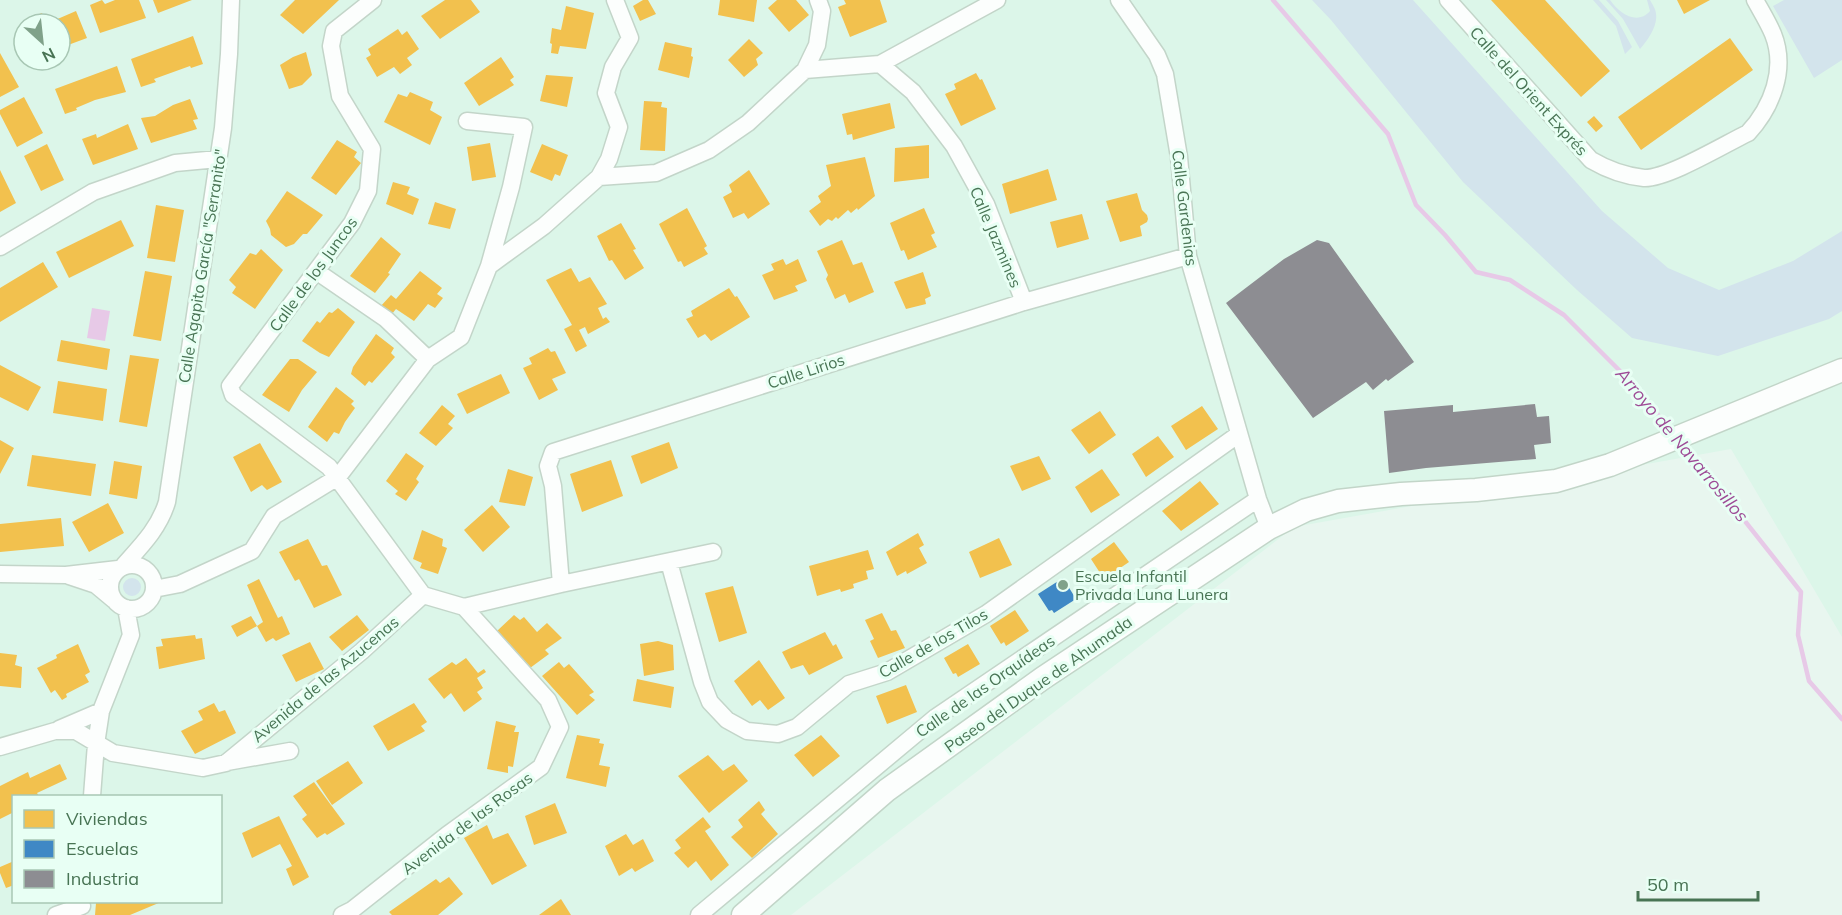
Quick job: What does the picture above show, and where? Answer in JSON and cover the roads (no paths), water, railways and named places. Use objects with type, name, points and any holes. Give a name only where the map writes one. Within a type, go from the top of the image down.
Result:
[{"type":"main road","name":"Paseo del Duque de Ahumada","points":[[743,915],[887,790],[1043,678],[1269,528],[1306,510],[1338,501],[1556,481],[1610,465],[1842,370]]},
{"type":"street","name":"Calle Agapito García \"Serranito\"","points":[[152,581],[149,551],[155,529],[167,502],[218,159],[229,54],[231,0]]},
{"type":"street","name":"Calle de los Juncos","points":[[338,477],[330,467],[233,395],[230,386],[352,222],[368,191],[372,149],[340,96],[331,46],[334,31],[374,0]]},
{"type":"street","points":[[489,266],[544,226],[599,177],[609,159],[619,127],[606,93],[613,67],[630,38],[615,0]]},
{"type":"street","points":[[599,177],[656,173],[709,150],[748,123],[805,70],[816,45],[822,11],[818,0]]},
{"type":"street","points":[[805,70],[880,64],[997,0]]},
{"type":"street","name":"Calle Gardenias","points":[[1119,0],[1157,55],[1165,74],[1179,157],[1188,256],[1258,498],[1269,528]]},
{"type":"street","name":"Calle del Orient Exprés","points":[[1448,0],[1591,160],[1610,171],[1646,178],[1669,173],[1748,133],[1770,102],[1778,75],[1778,55],[1774,35],[1755,0]]},
{"type":"street","name":"Calle Jazmines","points":[[880,64],[913,92],[954,146],[986,204],[1024,302]]},
{"type":"street","points":[[0,574],[66,575],[138,565],[152,581],[180,584],[252,551],[274,516],[338,477],[428,359],[462,337],[489,266],[511,187],[524,127],[467,121]]},
{"type":"street","points":[[0,247],[93,192],[175,164],[218,159]]},
{"type":"street","name":"Calle Lirios","points":[[561,584],[553,486],[548,466],[553,452],[1024,302],[1188,256]]},
{"type":"street","points":[[316,271],[386,320],[428,359]]},
{"type":"street","name":"Calle de los Tilos","points":[[669,562],[702,682],[710,702],[727,720],[747,731],[778,734],[797,727],[849,684],[887,672],[986,614],[1239,434]]},
{"type":"street","points":[[338,477],[423,595],[464,607],[713,552]]},
{"type":"street","name":"Calle de las Orquídeas","points":[[699,915],[936,717],[1258,498]]},
{"type":"street","name":"Calle Agapito García \"Serranito\"","points":[[121,567],[155,529]]},
{"type":"street","points":[[92,795],[101,711],[131,635],[120,604],[110,592],[112,575],[121,567]]},
{"type":"street","points":[[0,581],[22,574]]},
{"type":"street","points":[[66,575],[96,585],[120,604],[133,609],[149,601],[152,581]]},
{"type":"street","name":"Avenida de las Azucenas","points":[[226,763],[362,651],[423,595]]},
{"type":"street","name":"Avenida de las Rosas","points":[[342,915],[352,910],[447,835],[542,767],[560,727],[548,700],[464,607]]},
{"type":"street","points":[[0,747],[55,731],[101,711]]},
{"type":"street","name":"Avenida de las Azucenas","points":[[55,731],[76,731],[113,753],[203,768],[290,751]]},
{"type":"street","points":[[56,915],[82,907]]},
{"type":"waterway","name":"Arroyo de Navarrosillos","points":[[1273,0],[1388,134],[1416,205],[1476,272],[1510,280],[1564,315],[1643,394],[1671,433]]},
{"type":"waterway","name":"Arroyo de Navarrosillos","points":[[1679,444],[1694,467],[1714,482],[1801,592],[1798,635],[1809,681],[1842,719]]},
{"type":"place","name":"Escuela Infantil Privada Luna Lunera","points":[[1063,585]]}]
